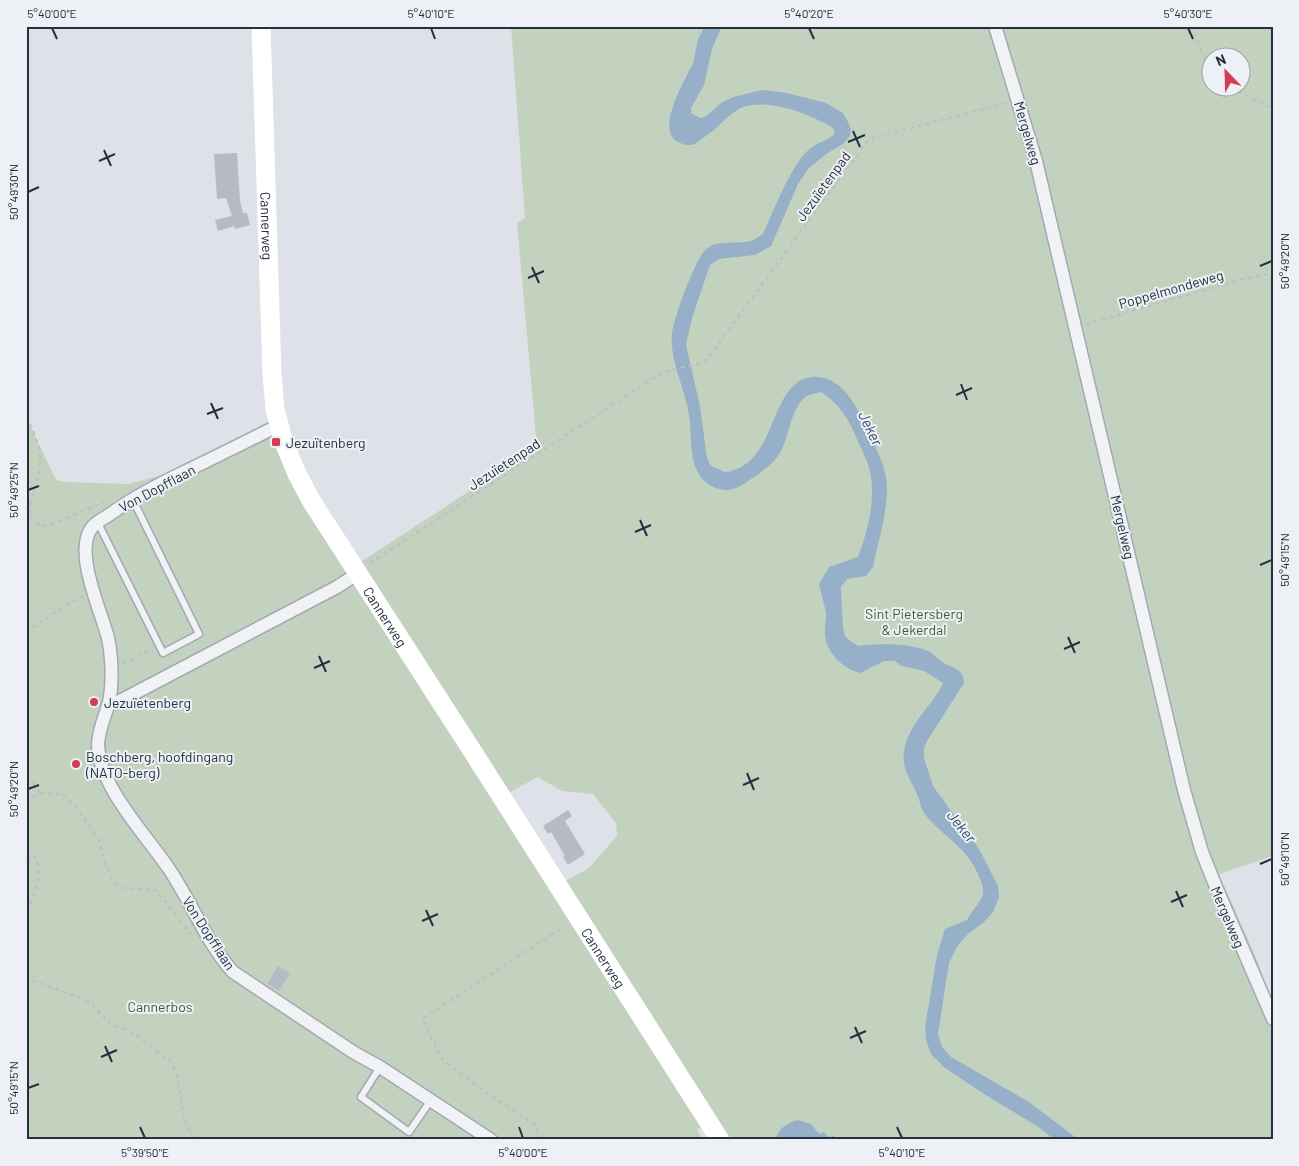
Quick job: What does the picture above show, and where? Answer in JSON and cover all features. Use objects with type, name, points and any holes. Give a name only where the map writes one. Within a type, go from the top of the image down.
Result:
[{"type":"main road","name":"Cannerweg","points":[[261,26],[272,374],[275,409],[288,455],[303,486],[357,574],[720,1140]]},
{"type":"street","name":"Mergelweg","points":[[995,26],[1036,161],[1184,790],[1202,852],[1273,1019]]},
{"type":"street","name":"Von Dopfflaan","points":[[279,426],[132,498],[94,525],[88,535],[85,545],[86,561],[108,640],[111,682],[109,703],[102,722],[98,746],[100,757],[107,776],[122,805],[170,870],[203,929],[227,965],[240,978],[491,1140]]},
{"type":"street","points":[[109,703],[116,703],[338,587],[357,574]]},
{"type":"lane","points":[[98,523],[163,653],[199,634],[132,498]]},
{"type":"lane","points":[[380,1067],[361,1097],[409,1132],[431,1100]]},
{"type":"path","points":[[1191,26],[1202,53]]},
{"type":"path","points":[[1251,98],[1273,109]]},
{"type":"path","name":"Jezuïetenpad","points":[[357,574],[364,567],[663,372],[705,362],[869,139],[1019,100]]},
{"type":"path","name":"Poppelmondeweg","points":[[1076,326],[1243,279],[1273,273]]},
{"type":"path","points":[[26,417],[37,440],[41,463],[30,514]]},
{"type":"path","points":[[26,509],[35,523],[48,526],[83,511]]},
{"type":"path","points":[[26,632],[68,604],[94,590]]},
{"type":"path","points":[[127,661],[143,653]]},
{"type":"path","points":[[26,779],[30,779],[40,793]]},
{"type":"path","points":[[26,802],[40,793],[62,794],[76,807],[99,840],[104,860],[113,881],[123,888],[156,890],[192,935],[203,929]]},
{"type":"path","points":[[26,851],[36,858],[39,871],[36,890],[26,917]]},
{"type":"path","points":[[26,876],[30,852]]},
{"type":"path","points":[[541,1140],[535,1125],[481,1089],[442,1059],[422,1019],[578,916]]},
{"type":"path","points":[[26,976],[92,1004],[110,1024],[130,1031],[170,1061],[177,1075],[185,1122],[195,1140]]},
{"type":"green space","name":"Sint Pietersberg & Jekerdal","points":[[511,26],[1273,26],[1273,856],[1219,874],[1258,962],[1271,1002],[1273,1002],[1273,1140],[709,1140],[701,1127],[697,1130],[703,1140],[26,1140],[26,417],[56,480],[128,484],[162,475],[269,424],[359,563],[537,447],[517,223],[525,218]],"holes":[[[538,777],[562,791],[593,794],[616,823],[617,836],[589,868],[565,881],[508,793]]]},
{"type":"water","name":"Jeker","points":[[705,26],[722,26],[712,49],[704,85],[691,108],[691,113],[700,118],[705,117],[721,103],[733,97],[762,90],[787,93],[826,103],[843,113],[851,130],[850,136],[843,144],[826,154],[808,169],[798,184],[771,246],[755,255],[719,259],[710,265],[692,318],[686,345],[700,406],[707,458],[711,466],[725,472],[742,466],[755,455],[765,440],[787,393],[798,382],[812,377],[823,378],[842,388],[861,416],[882,462],[887,492],[873,567],[866,576],[847,579],[841,587],[845,636],[858,646],[894,644],[921,648],[958,670],[964,678],[964,683],[927,741],[924,748],[924,758],[933,786],[979,849],[998,886],[999,897],[993,912],[958,945],[949,963],[938,1034],[942,1047],[951,1057],[1029,1102],[1079,1140],[1055,1140],[1037,1126],[987,1096],[945,1068],[931,1054],[926,1040],[925,1027],[937,955],[945,929],[967,920],[982,897],[983,888],[969,858],[931,822],[923,811],[904,765],[904,752],[915,723],[943,683],[924,671],[902,666],[894,661],[884,661],[860,673],[842,664],[828,648],[825,630],[825,607],[819,584],[829,567],[858,557],[867,528],[872,497],[870,472],[850,424],[838,407],[821,392],[807,396],[802,400],[798,405],[783,447],[777,457],[765,469],[743,484],[728,490],[714,487],[702,479],[694,464],[689,415],[675,364],[672,333],[681,302],[696,264],[706,249],[711,246],[722,243],[747,242],[763,234],[797,163],[811,148],[835,134],[833,128],[802,113],[776,106],[752,105],[737,110],[695,144],[682,144],[672,137],[670,117],[673,105],[693,63],[698,39]]},
{"type":"water","points":[[798,1120],[811,1124],[819,1134],[824,1132],[829,1138],[833,1135],[836,1140],[776,1140],[779,1132],[784,1127]]},
{"type":"building","points":[[237,153],[240,201],[243,213],[247,213],[250,225],[235,229],[234,226],[218,231],[215,220],[232,216],[226,198],[217,199],[214,154]]},
{"type":"building","points":[[568,810],[572,816],[565,821],[585,854],[568,865],[551,832],[548,834],[543,826]]},
{"type":"building","points":[[278,966],[290,973],[279,991],[267,984]]},
{"type":"place","name":"Jezuïtenberg","points":[[276,442]]},
{"type":"place","name":"Jezuïetenberg","points":[[94,702]]},
{"type":"place","name":"Boschberg, hoofdingang (NATO-berg)","points":[[76,764]]},
{"type":"park label","name":"Cannerbos","points":[[160,1006]]}]
